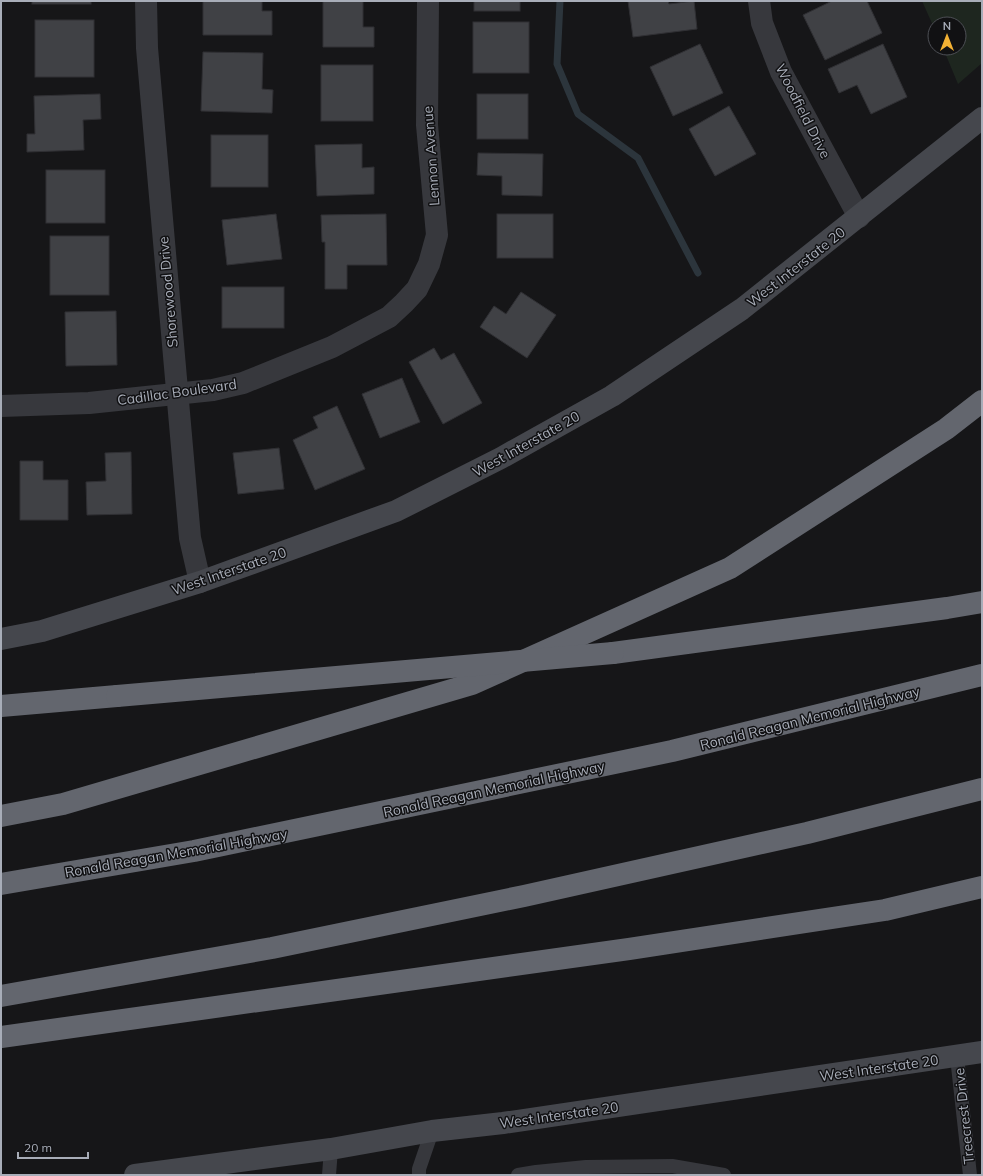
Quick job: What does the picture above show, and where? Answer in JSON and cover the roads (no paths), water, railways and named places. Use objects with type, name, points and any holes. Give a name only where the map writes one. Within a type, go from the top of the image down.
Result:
[{"type":"highway","points":[[1,816],[62,804],[472,684],[730,568],[946,429],[982,401]]},
{"type":"highway","points":[[1,706],[613,653],[940,610],[982,602]]},
{"type":"highway","name":"Ronald Reagan Memorial Highway","points":[[1,884],[194,851],[650,756],[982,675]]},
{"type":"highway","points":[[1,996],[272,948],[524,896],[807,833],[982,789]]},
{"type":"highway","points":[[1,1037],[660,944],[885,910],[982,887]]},
{"type":"main road","name":"West Interstate 20","points":[[1,639],[42,631],[200,582],[396,511],[508,454],[612,396],[742,309],[982,118]]},
{"type":"main road","name":"West Interstate 20","points":[[135,1175],[331,1149],[432,1131],[503,1123],[957,1057],[982,1052]]},
{"type":"street","name":"Shorewood Drive","points":[[146,1],[147,48],[190,538],[200,582]]},
{"type":"street","name":"Lennon Avenue","points":[[404,303],[417,289],[429,264],[437,235],[427,125],[428,1]]},
{"type":"street","name":"Woodfield Drive","points":[[759,1],[762,23],[781,72],[859,217]]},
{"type":"street","name":"Cadillac Boulevard","points":[[1,406],[89,403],[213,390],[243,383],[332,347],[388,318],[404,303]]},
{"type":"lane","name":"Treecrest Drive","points":[[957,1057],[970,1175]]},
{"type":"lane","points":[[419,1175],[419,1169],[432,1131]]},
{"type":"lane","points":[[329,1175],[331,1149]]},
{"type":"lane","points":[[518,1175],[586,1167],[672,1166],[724,1175]]},
{"type":"waterway","points":[[560,1],[557,64],[578,114],[638,158],[698,273]]}]
